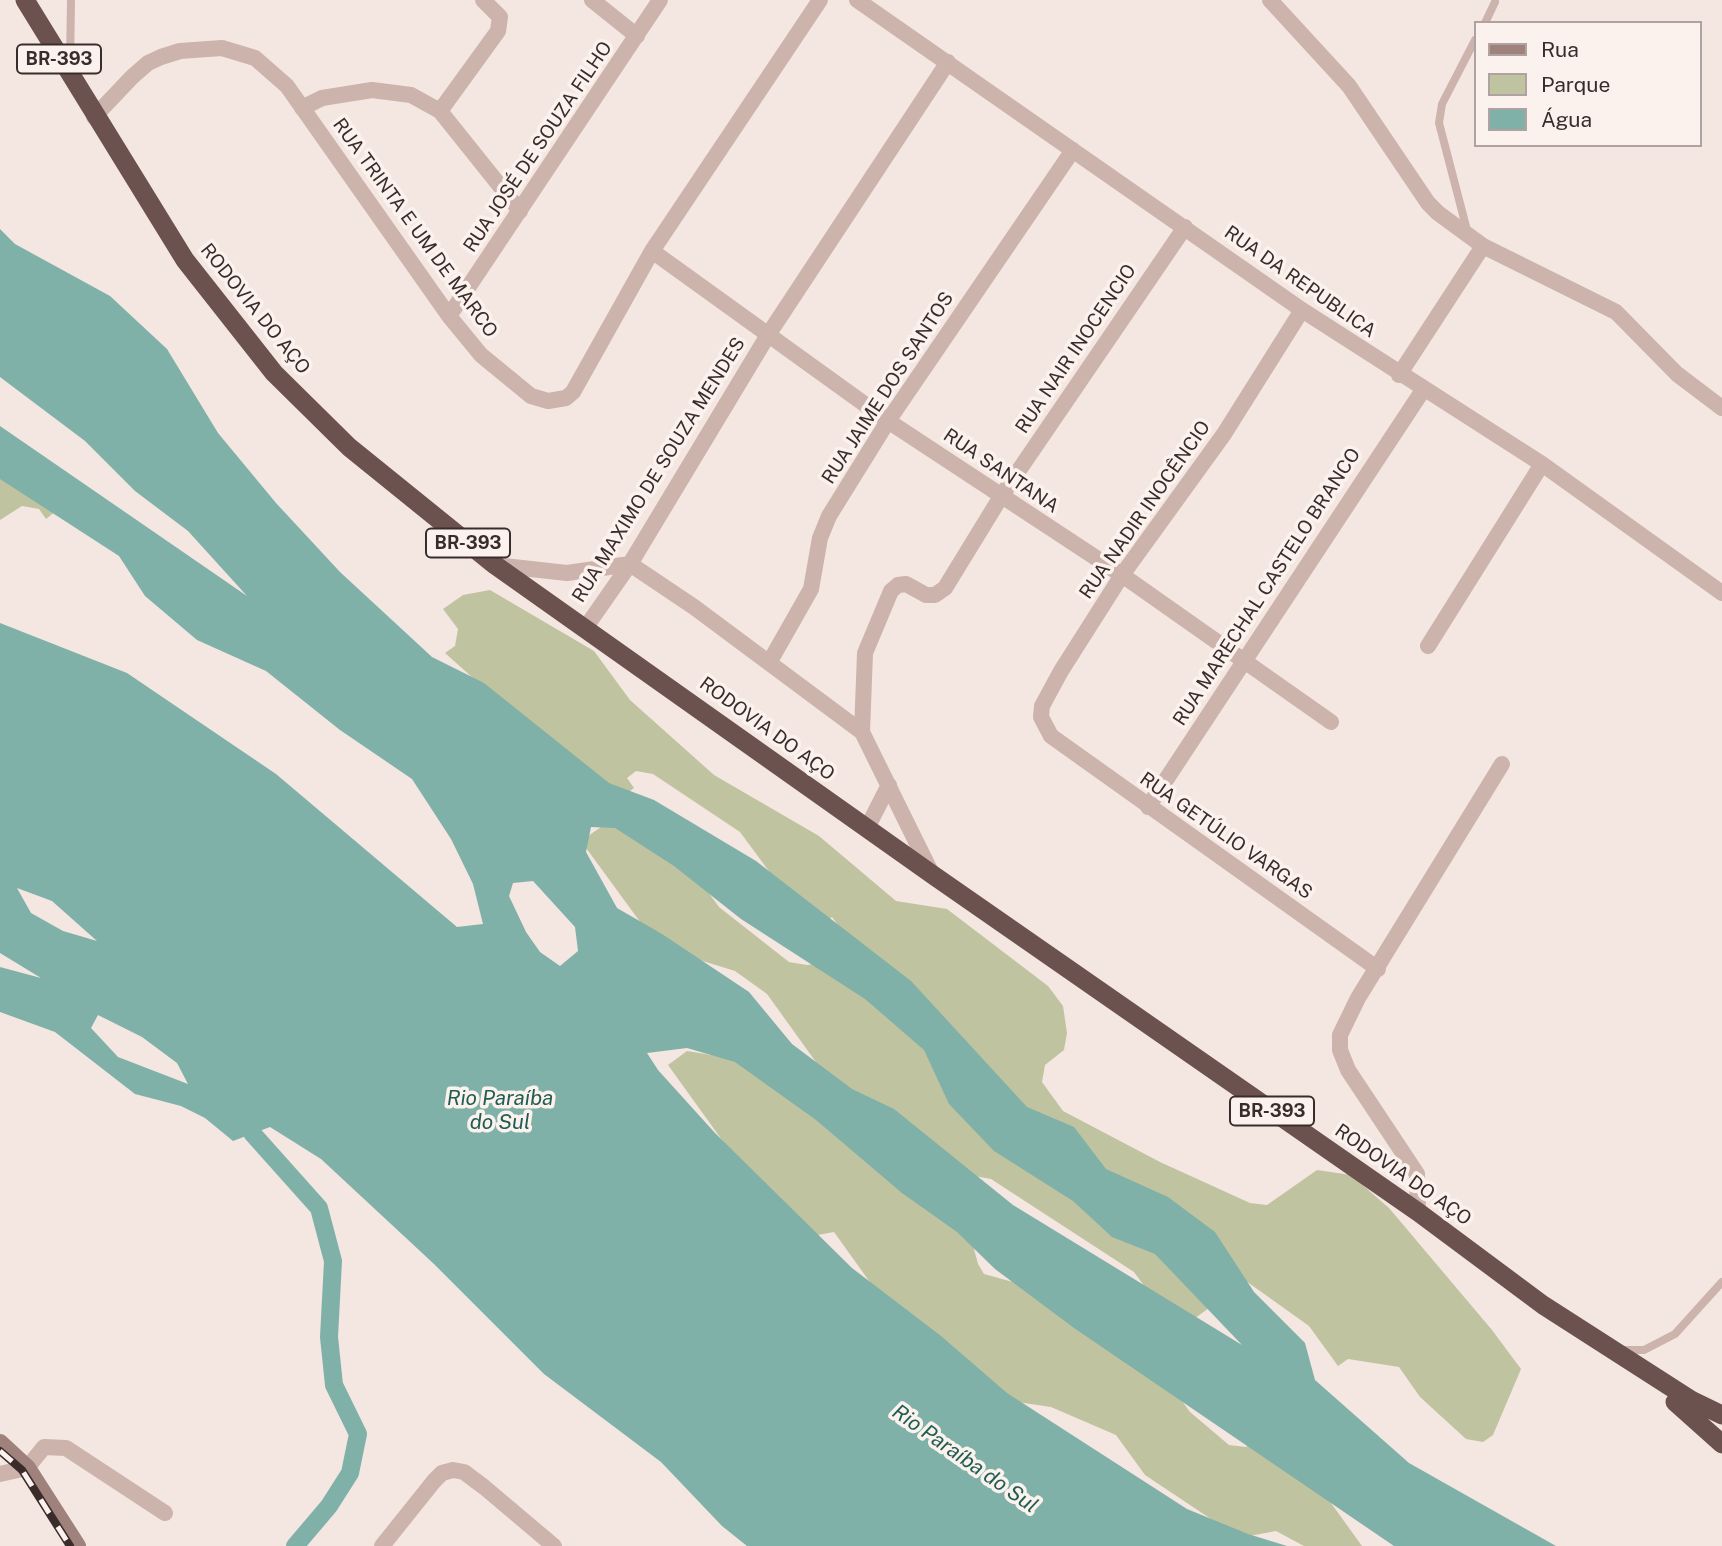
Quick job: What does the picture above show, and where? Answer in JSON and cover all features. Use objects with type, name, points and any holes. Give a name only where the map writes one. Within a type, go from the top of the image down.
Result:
[{"type":"highway","name":"RODOVIA DO AÇO","points":[[25,0],[94,117],[185,260],[274,373],[349,447],[495,565],[933,875],[1418,1212],[1543,1305],[1691,1401],[1722,1415]]},
{"type":"highway","name":"RODOVIA DO AÇO","points":[[1615,1353],[1722,1444]]},
{"type":"main road","points":[[0,1443],[24,1469],[77,1546]]},
{"type":"street","points":[[440,111],[498,31],[500,17],[483,0]]},
{"type":"street","points":[[592,0],[637,36]]},
{"type":"street","name":"RUA JOSÉ DE SOUZA FILHO","points":[[449,316],[660,0]]},
{"type":"street","name":"RUA TRINTA E UM DE MARCO","points":[[94,117],[148,64],[180,51],[222,48],[241,52],[271,70],[287,86],[449,316],[481,355],[531,396],[548,401],[566,398],[573,392],[652,251],[820,0]]},
{"type":"street","name":"RUA DA REPUBLICA","points":[[857,0],[1302,310],[1399,375],[1542,464],[1722,593]]},
{"type":"street","points":[[1270,0],[1349,86],[1428,204],[1476,241],[1616,312],[1677,374],[1722,408]]},
{"type":"street","points":[[768,335],[948,62]]},
{"type":"street","points":[[302,108],[322,98],[372,90],[411,95],[440,111],[520,211]]},
{"type":"street","name":"RUA JAIME DOS SANTOS","points":[[769,663],[811,589],[820,537],[829,516],[888,421],[1073,150]]},
{"type":"street","name":"RUA NAIR INOCENCIO","points":[[862,732],[864,653],[891,591],[898,585],[906,584],[926,595],[936,594],[945,588],[1002,495],[1185,227]]},
{"type":"street","points":[[1399,375],[1476,241]]},
{"type":"street","name":"RUA SANTANA","points":[[652,251],[888,421],[1122,575],[1331,722]]},
{"type":"street","name":"RUA NADIR INOCÊNCIO","points":[[1051,736],[1041,717],[1042,706],[1122,575],[1224,435],[1302,310]]},
{"type":"street","name":"RUA MAXIMO DE SOUZA MENDES","points":[[586,627],[630,564],[768,335]]},
{"type":"street","name":"RUA MARECHAL CASTELO BRANCO","points":[[1148,807],[1243,659],[1423,390]]},
{"type":"street","points":[[1428,646],[1542,464]]},
{"type":"street","points":[[495,565],[567,573],[630,564],[862,732],[933,875]]},
{"type":"street","name":"RUA GETÚLIO VARGAS","points":[[1051,736],[1378,969]]},
{"type":"street","points":[[1418,1212],[1417,1174],[1365,1098],[1340,1050],[1340,1035],[1345,1022],[1502,764]]},
{"type":"street","points":[[867,828],[889,785]]},
{"type":"street","points":[[0,1474],[24,1469],[44,1447],[66,1448],[164,1513]]},
{"type":"street","points":[[382,1546],[442,1473],[453,1470],[464,1472],[484,1487],[554,1546]]},
{"type":"lane","points":[[70,77],[71,0]]},
{"type":"lane","points":[[1486,21],[1495,2]]},
{"type":"lane","points":[[1474,42],[1442,104],[1438,123],[1476,241]]},
{"type":"lane","points":[[1615,1353],[1644,1350],[1661,1344],[1699,1310],[1722,1282]]},
{"type":"green space","points":[[0,454],[56,511],[46,519],[39,509],[22,506],[0,520]]},
{"type":"green space","points":[[490,590],[594,651],[630,700],[714,775],[819,836],[896,901],[947,909],[1048,986],[1063,1006],[1067,1033],[1064,1050],[1045,1065],[1042,1082],[1063,1111],[1160,1162],[1250,1203],[1267,1205],[1317,1170],[1351,1175],[1389,1208],[1492,1330],[1521,1369],[1493,1435],[1483,1442],[1466,1439],[1420,1397],[1399,1367],[1348,1359],[1338,1366],[1309,1326],[1246,1281],[1187,1324],[1170,1321],[1134,1272],[991,1179],[974,1176],[961,1200],[978,1264],[984,1274],[1060,1295],[1154,1363],[1190,1412],[1229,1445],[1246,1447],[1266,1433],[1318,1485],[1362,1546],[1304,1546],[1276,1531],[1249,1536],[1232,1533],[1145,1475],[1116,1435],[1051,1407],[1017,1402],[877,1292],[834,1232],[807,1237],[740,1165],[668,1065],[687,1051],[773,1065],[831,1083],[767,994],[735,971],[677,953],[646,930],[581,841],[611,820],[669,838],[719,907],[789,962],[807,965],[834,961],[846,936],[832,917],[822,924],[791,901],[740,832],[653,774],[636,771],[627,778],[634,788],[613,803],[445,653],[455,646],[458,629],[443,609],[463,595]]},
{"type":"water","name":"Rio Paraíba do Sul","points":[[0,229],[15,244],[110,296],[167,349],[218,433],[276,503],[340,572],[432,657],[484,683],[609,783],[654,800],[756,861],[911,981],[1027,1107],[1074,1127],[1106,1169],[1168,1197],[1215,1232],[1254,1292],[1305,1343],[1315,1380],[1409,1463],[1556,1546],[1394,1546],[1074,1328],[995,1269],[957,1232],[902,1193],[816,1120],[735,1062],[687,1048],[647,1053],[658,1070],[715,1133],[852,1268],[941,1336],[1007,1393],[1187,1509],[1248,1534],[1287,1546],[747,1546],[722,1526],[661,1462],[544,1374],[434,1264],[321,1159],[270,1127],[233,1141],[205,1118],[181,1106],[135,1094],[55,1032],[0,1012],[0,967],[41,978],[0,953],[0,623],[127,673],[276,774],[457,927],[483,924],[473,884],[451,839],[412,779],[340,730],[266,671],[197,640],[145,596],[119,556],[0,479],[0,426],[247,596],[188,531],[135,491],[85,441],[0,377]],"holes":[[[591,827],[615,828],[674,866],[741,919],[865,999],[924,1050],[949,1104],[994,1151],[1073,1201],[1112,1237],[1155,1254],[1242,1345],[1013,1205],[894,1109],[852,1089],[792,1044],[749,992],[662,934],[617,908],[586,852]],[[533,881],[575,927],[578,951],[560,966],[540,952],[526,932],[509,896],[513,883]],[[17,888],[52,901],[97,941],[63,931],[31,913]],[[98,1015],[142,1037],[177,1063],[188,1084],[118,1057],[91,1028]]]},
{"type":"waterway","points":[[252,1133],[319,1208],[333,1261],[329,1337],[334,1385],[358,1434],[350,1473],[329,1506],[295,1546]]},
{"type":"railway","points":[[0,1451],[22,1470],[70,1546]]}]
